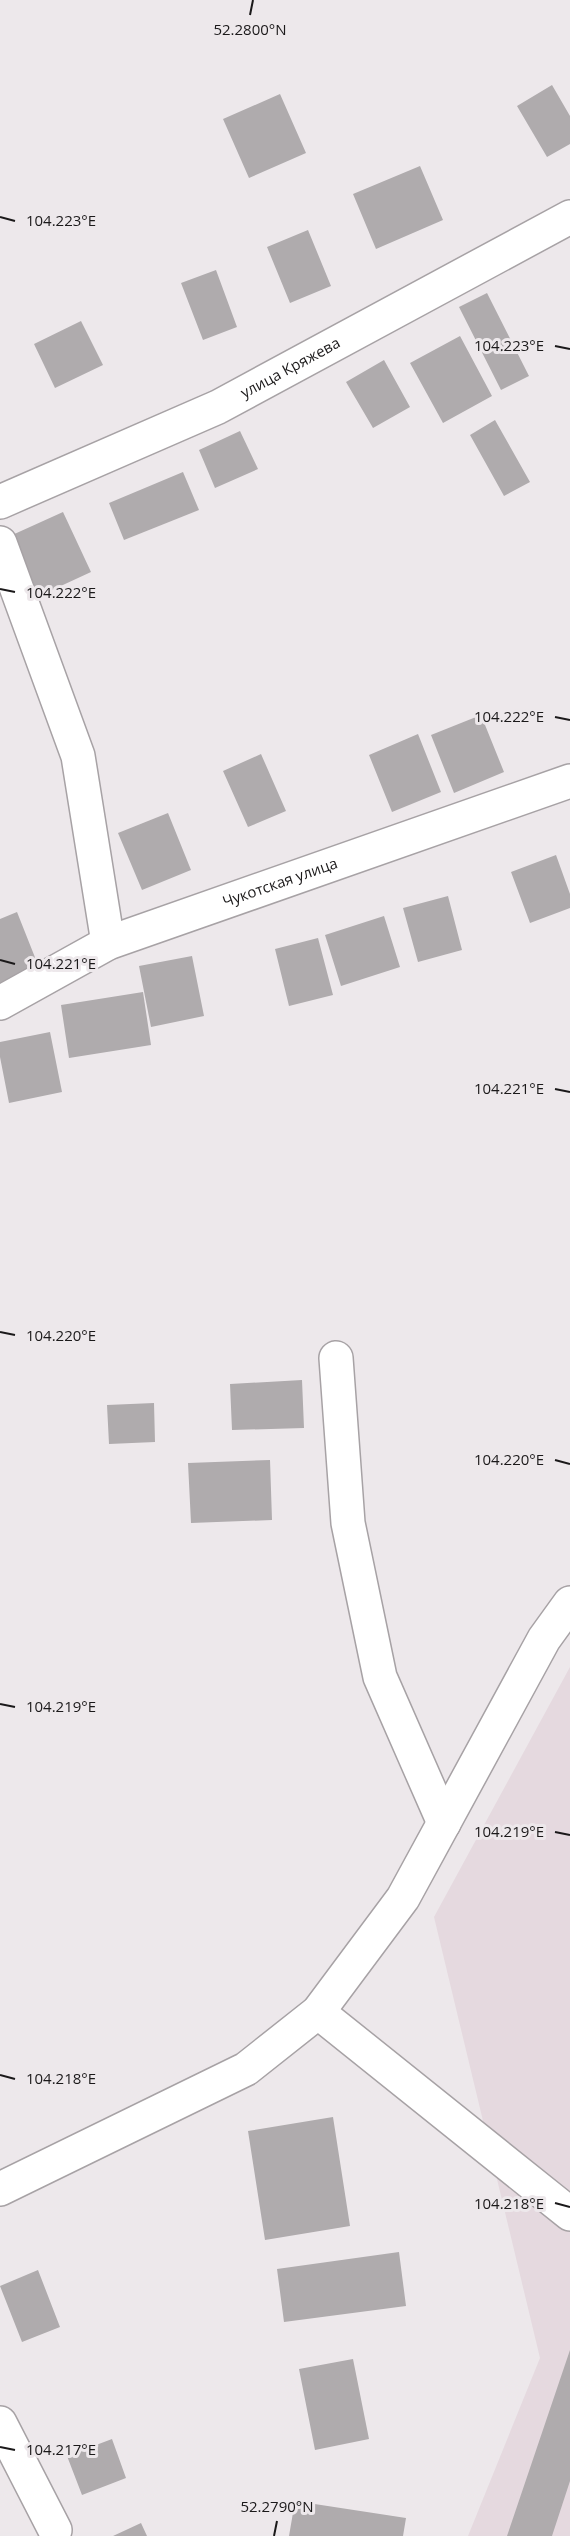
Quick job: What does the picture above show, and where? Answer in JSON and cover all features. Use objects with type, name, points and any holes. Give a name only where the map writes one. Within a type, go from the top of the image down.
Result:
[{"type":"street","name":"улица Кряжева","points":[[0,502],[218,407],[570,217]]},
{"type":"street","points":[[0,543],[78,756],[108,944]]},
{"type":"street","name":"Чукотская улица","points":[[0,1002],[108,944],[570,782]]},
{"type":"street","points":[[336,1358],[348,1523],[380,1677],[444,1823]]},
{"type":"street","points":[[0,2189],[246,2069],[318,2012],[404,1898],[544,1639],[570,1603]]},
{"type":"street","points":[[318,2012],[570,2214]]},
{"type":"street","points":[[0,2423],[55,2530]]},
{"type":"shaded area","points":[[570,1667],[570,2536],[468,2536],[540,2358],[434,1917]]},
{"type":"building","points":[[552,85],[570,116],[570,144],[547,157],[517,106]]},
{"type":"building","points":[[280,94],[306,153],[249,178],[223,119]]},
{"type":"building","points":[[420,166],[443,220],[376,249],[353,194]]},
{"type":"building","points":[[308,230],[331,286],[290,303],[267,247]]},
{"type":"building","points":[[216,270],[237,327],[203,340],[181,283]]},
{"type":"building","points":[[487,293],[529,376],[501,390],[459,307]]},
{"type":"building","points":[[81,321],[103,365],[55,388],[34,344]]},
{"type":"building","points":[[460,336],[492,396],[443,423],[410,363]]},
{"type":"building","points":[[384,360],[410,407],[373,428],[346,382]]},
{"type":"building","points":[[495,420],[530,482],[504,496],[470,435]]},
{"type":"building","points":[[240,431],[258,469],[215,488],[199,450]]},
{"type":"building","points":[[183,472],[199,510],[124,540],[109,503]]},
{"type":"building","points":[[63,512],[91,572],[37,597],[10,536]]},
{"type":"building","points":[[481,715],[504,772],[454,793],[431,735]]},
{"type":"building","points":[[418,734],[441,792],[392,812],[369,755]]},
{"type":"building","points":[[261,754],[286,811],[248,827],[223,771]]},
{"type":"building","points":[[168,813],[191,870],[142,890],[118,833]]},
{"type":"building","points":[[556,855],[570,894],[570,908],[530,923],[511,872]]},
{"type":"building","points":[[448,896],[462,950],[418,962],[403,908]]},
{"type":"building","points":[[17,912],[40,970],[0,986],[0,919]]},
{"type":"building","points":[[384,916],[400,967],[341,986],[325,935]]},
{"type":"building","points":[[318,938],[333,995],[289,1006],[275,949]]},
{"type":"building","points":[[192,956],[204,1016],[151,1027],[139,966]]},
{"type":"building","points":[[143,992],[151,1045],[69,1058],[61,1005]]},
{"type":"building","points":[[50,1032],[62,1092],[9,1103],[0,1057],[0,1042]]},
{"type":"building","points":[[302,1380],[304,1428],[232,1430],[230,1384]]},
{"type":"building","points":[[154,1403],[155,1442],[109,1444],[107,1405]]},
{"type":"building","points":[[270,1460],[272,1520],[191,1523],[188,1463]]},
{"type":"building","points":[[333,2117],[350,2226],[265,2240],[248,2131]]},
{"type":"building","points":[[399,2252],[406,2306],[284,2322],[277,2269]]},
{"type":"building","points":[[38,2270],[60,2327],[22,2342],[0,2286]]},
{"type":"building","points":[[570,2350],[570,2481],[552,2536],[507,2536]]},
{"type":"building","points":[[353,2359],[369,2439],[315,2450],[299,2369]]},
{"type":"building","points":[[112,2439],[126,2478],[82,2495],[67,2456]]},
{"type":"building","points":[[295,2501],[406,2518],[403,2536],[289,2536]]},
{"type":"building","points":[[141,2523],[147,2536],[113,2536]]}]
